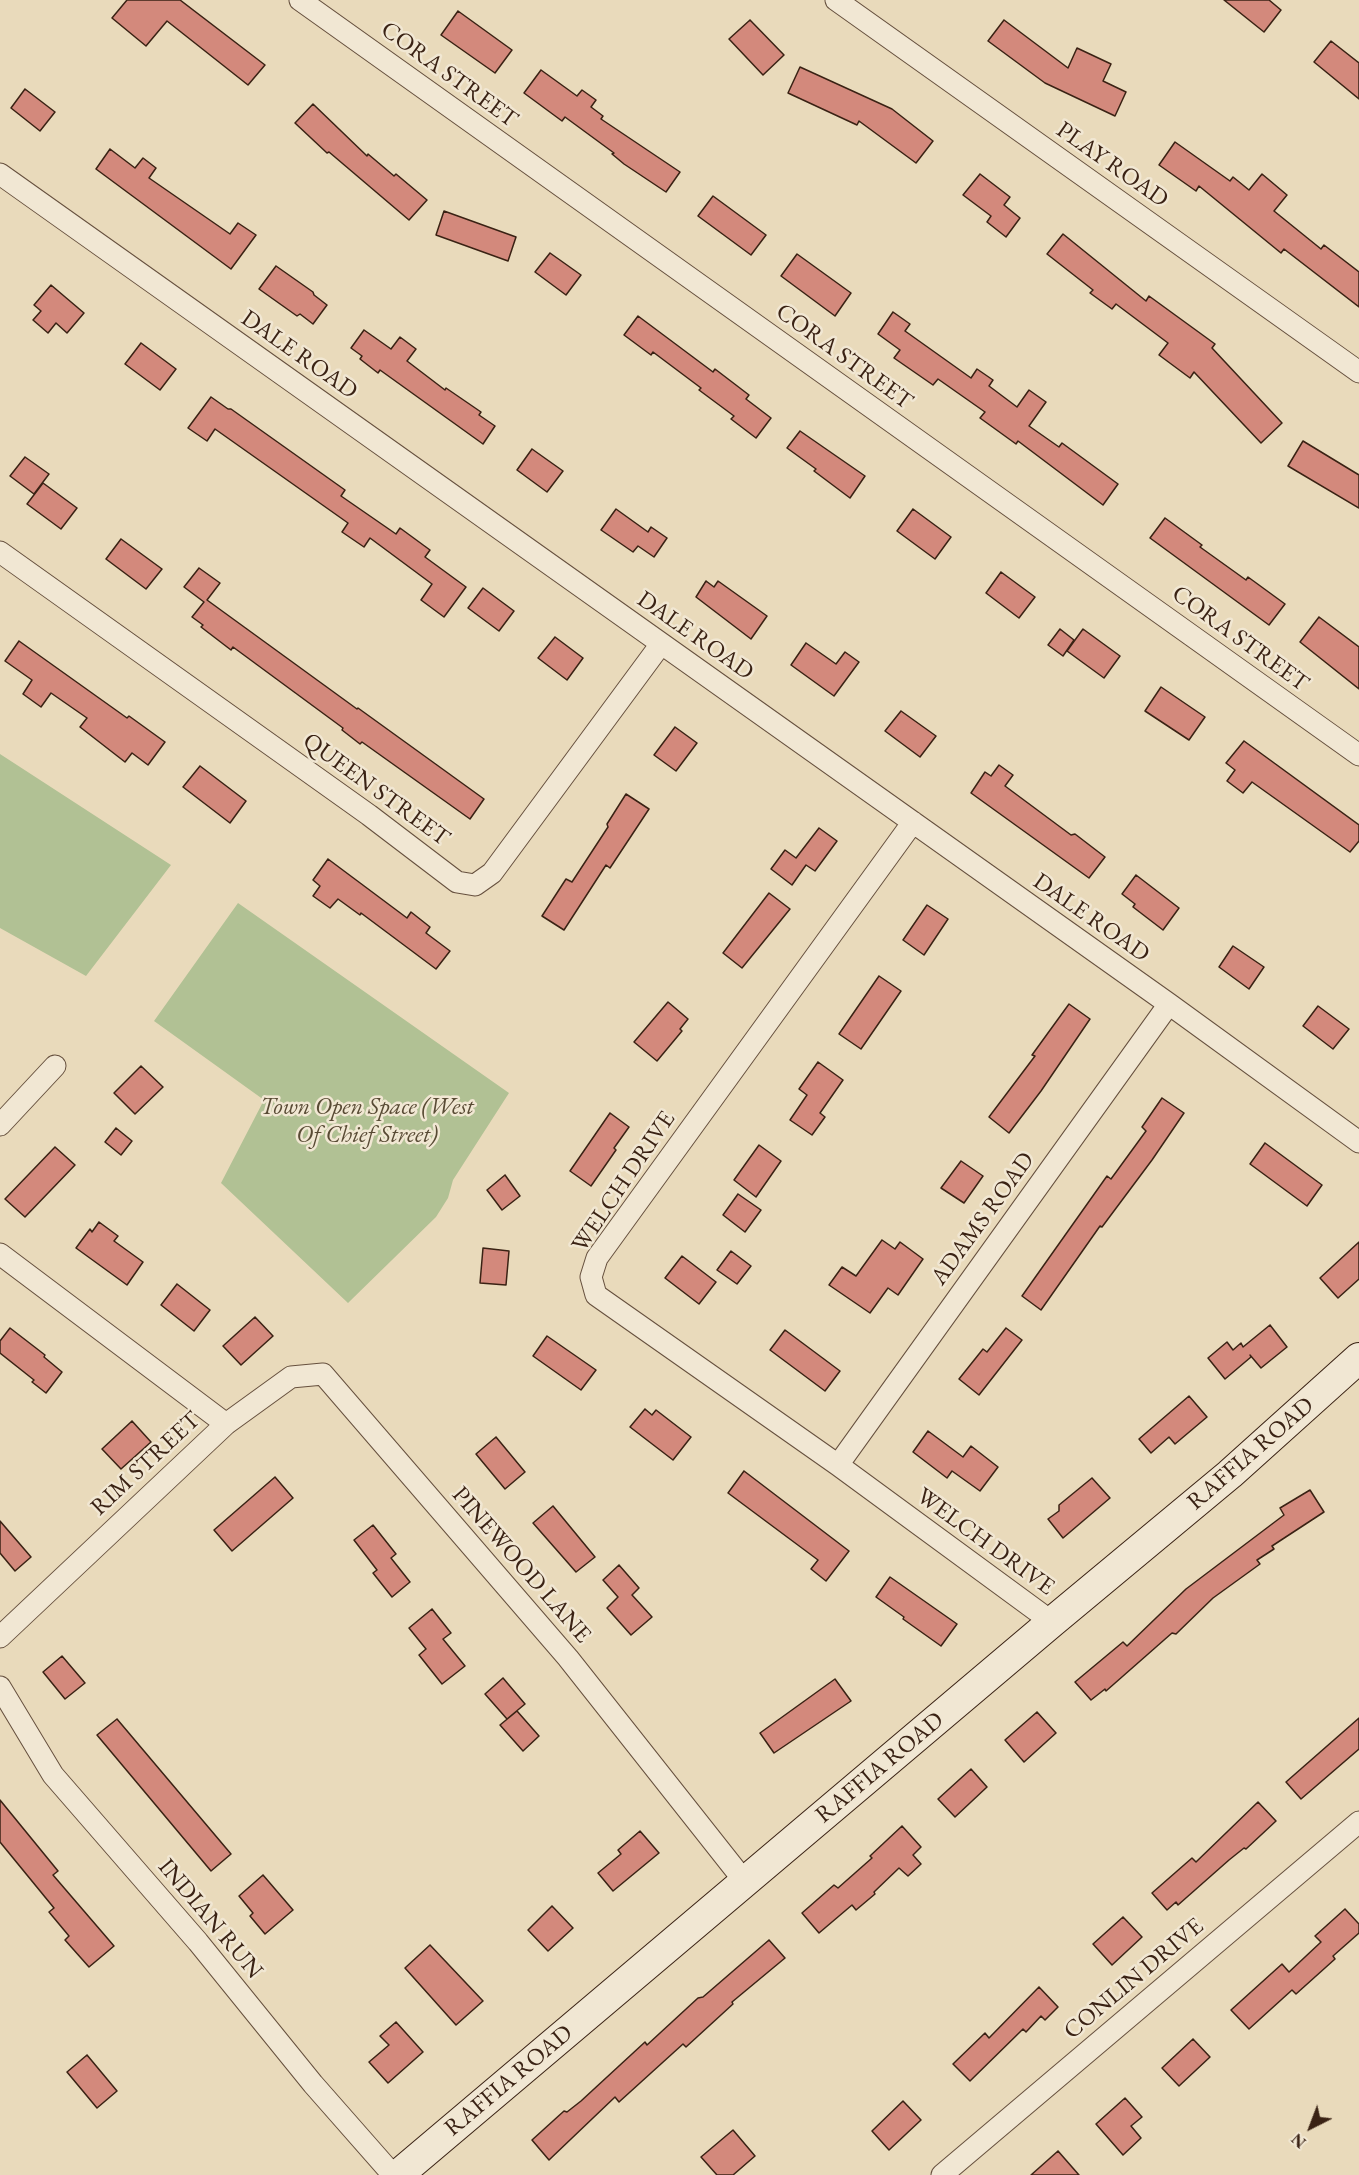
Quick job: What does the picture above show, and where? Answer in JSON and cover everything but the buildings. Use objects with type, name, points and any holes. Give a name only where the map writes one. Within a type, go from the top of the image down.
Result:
[{"type":"main road","name":"RAFFIA ROAD","points":[[398,2175],[1230,1474],[1359,1358]]},
{"type":"street","name":"CORA STREET","points":[[300,0],[1359,755]]},
{"type":"street","name":"PLAY ROAD","points":[[836,0],[1359,372]]},
{"type":"street","name":"DALE ROAD","points":[[0,174],[1169,1004],[1359,1142]]},
{"type":"street","name":"QUEEN STREET","points":[[0,552],[369,815],[456,882],[475,885],[492,873],[661,644]]},
{"type":"street","name":"WELCH DRIVE","points":[[913,822],[597,1258],[591,1277],[596,1296],[838,1465],[1052,1622]]},
{"type":"street","name":"ADAMS ROAD","points":[[838,1465],[1169,1004]]},
{"type":"street","points":[[0,1125],[55,1066]]},
{"type":"street","name":"RIM STREET","points":[[0,1254],[226,1424],[0,1637]]},
{"type":"street","name":"PINEWOOD LANE","points":[[226,1424],[291,1377],[323,1374],[568,1658],[745,1882]]},
{"type":"street","name":"INDIAN RUN","points":[[0,1687],[53,1775],[198,1942],[313,2084],[393,2175]]},
{"type":"street","name":"CONLIN DRIVE","points":[[942,2175],[1359,1822]]},
{"type":"green space","points":[[0,754],[171,865],[86,976],[0,928]]},
{"type":"green space","name":"Town Open Space (West Of Chief Street)","points":[[238,903],[509,1093],[453,1180],[448,1198],[436,1217],[348,1303],[221,1183],[264,1100],[154,1021]]}]
